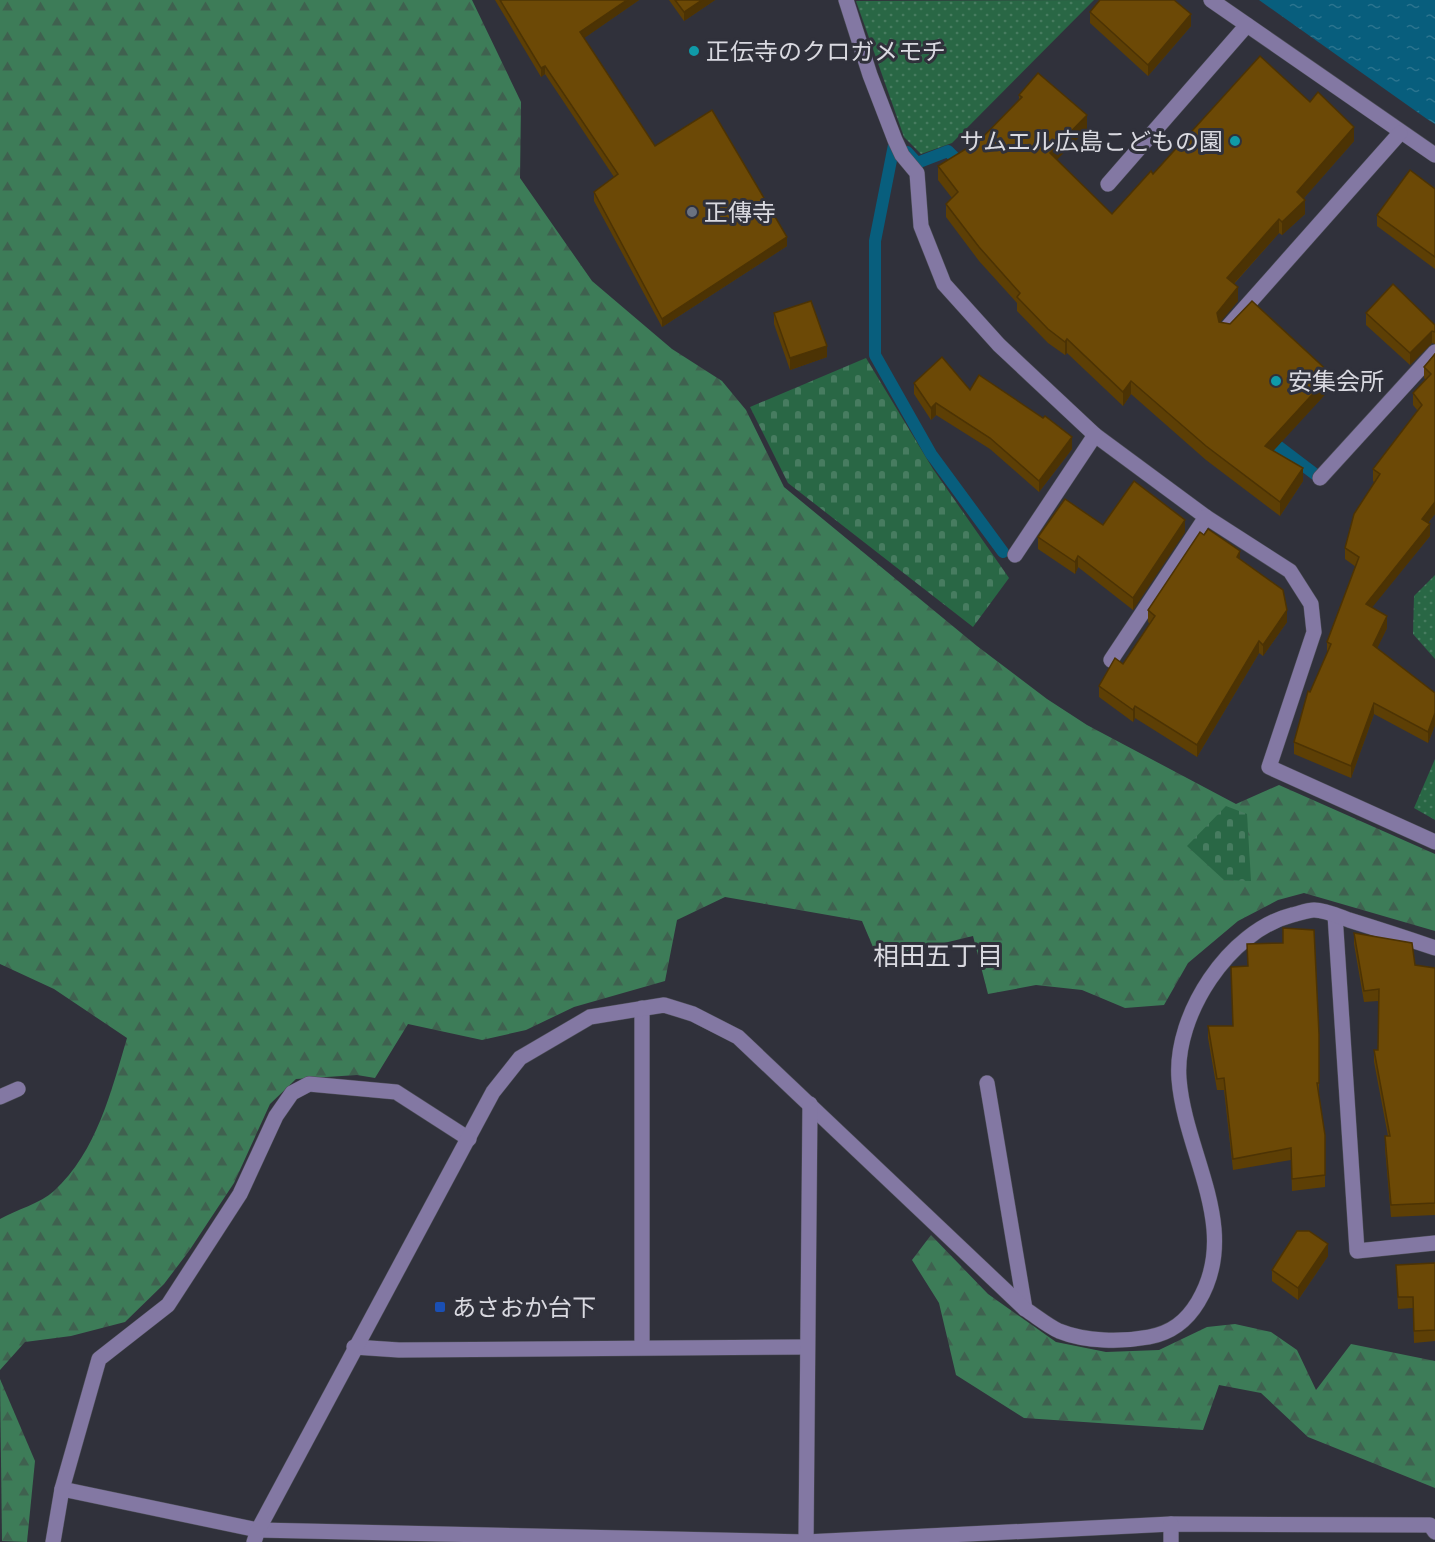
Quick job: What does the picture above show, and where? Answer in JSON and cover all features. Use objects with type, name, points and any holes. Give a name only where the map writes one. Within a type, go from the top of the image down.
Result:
[{"type":"street","points":[[846,0],[870,75],[902,155],[917,173],[921,226],[945,284],[999,345],[1095,435],[1206,517],[1290,571],[1311,604],[1314,632],[1269,766],[1435,842]]},
{"type":"street","points":[[1211,0],[1400,133],[1435,155]]},
{"type":"street","points":[[1108,184],[1247,25]]},
{"type":"street","points":[[1226,330],[1400,133]]},
{"type":"street","points":[[1320,478],[1435,352]]},
{"type":"street","points":[[1015,555],[1095,435]]},
{"type":"street","points":[[1111,660],[1206,517]]},
{"type":"street","points":[[256,1536],[354,1347],[493,1092],[520,1058],[590,1017],[664,1005],[693,1014],[738,1037],[1025,1309],[1059,1331],[1092,1338],[1130,1340],[1169,1333],[1192,1312],[1207,1288],[1215,1266],[1216,1240],[1207,1192],[1184,1110],[1179,1078],[1181,1049],[1190,1019],[1200,995],[1227,956],[1251,935],[1274,920],[1313,910],[1435,948]]},
{"type":"street","points":[[1335,915],[1357,1251],[1435,1243]]},
{"type":"street","points":[[642,1008],[642,1347]]},
{"type":"street","points":[[987,1083],[1025,1309]]},
{"type":"street","points":[[53,1542],[62,1489],[99,1359],[168,1305],[240,1194],[276,1116],[292,1092],[309,1084],[396,1092],[469,1139]]},
{"type":"street","points":[[0,1097],[18,1089]]},
{"type":"street","points":[[806,1542],[810,1104]]},
{"type":"street","points":[[354,1347],[399,1350],[806,1347]]},
{"type":"street","points":[[62,1489],[256,1536],[806,1542],[1171,1524],[1430,1525],[1435,1532]]},
{"type":"street","points":[[1171,1524],[1171,1542]]},
{"type":"green space","points":[[0,0],[472,0],[521,102],[520,178],[592,281],[672,349],[722,381],[746,410],[784,487],[977,646],[1047,699],[1087,725],[1236,804],[1279,785],[1435,854],[1435,931],[1304,893],[1278,900],[1238,921],[1188,963],[1164,1005],[1125,1008],[1082,990],[1036,985],[988,994],[973,936],[878,959],[862,921],[725,897],[677,920],[665,981],[574,1007],[526,1030],[482,1040],[408,1024],[375,1078],[357,1075],[296,1079],[270,1104],[234,1183],[164,1284],[125,1322],[71,1336],[25,1342],[0,1370],[0,1219],[49,1195],[69,1175],[81,1158],[101,1120],[127,1038],[54,989],[0,964]]},
{"type":"green space","points":[[1094,0],[952,143],[921,154],[904,137],[856,1]]},
{"type":"green space","points":[[866,358],[933,469],[1009,578],[973,627],[788,483],[750,407]]},
{"type":"green space","points":[[1435,575],[1435,659],[1413,634],[1414,596]]},
{"type":"green space","points":[[1435,759],[1435,820],[1414,808]]},
{"type":"green space","points":[[1226,806],[1247,814],[1251,881],[1224,880],[1187,846]]},
{"type":"green space","points":[[931,1235],[988,1294],[1056,1342],[1106,1352],[1159,1350],[1207,1327],[1235,1324],[1271,1332],[1297,1350],[1316,1390],[1351,1344],[1435,1361],[1435,1488],[1308,1437],[1261,1393],[1219,1385],[1203,1430],[1024,1418],[956,1375],[939,1303],[912,1260]]},
{"type":"green space","points":[[0,1379],[35,1461],[27,1542],[2,1541]]},
{"type":"water","points":[[1259,0],[1435,0],[1435,124],[1427,119]]},
{"type":"building","points":[[500,0],[627,0],[580,32],[655,146],[712,110],[787,237],[662,319],[594,192],[618,174],[545,66],[541,68]]},
{"type":"building","points":[[675,0],[702,0],[684,12]]},
{"type":"building","points":[[1100,0],[1174,0],[1191,14],[1148,65],[1090,12]]},
{"type":"building","points":[[1260,56],[1310,102],[1318,92],[1354,127],[1297,192],[1305,200],[1282,222],[1279,219],[1227,278],[1238,287],[1217,313],[1219,322],[1230,324],[1252,301],[1331,374],[1265,446],[1303,468],[1280,502],[1206,446],[1131,381],[1123,392],[1067,339],[1065,342],[1048,329],[1017,297],[1020,293],[979,247],[946,204],[958,192],[938,166],[979,141],[1022,97],[1019,95],[1038,73],[1087,115],[1050,153],[1112,214],[1151,171],[1153,174]]},
{"type":"building","points":[[1410,170],[1435,189],[1435,257],[1377,215]]},
{"type":"building","points":[[1393,284],[1435,325],[1435,332],[1432,331],[1410,353],[1366,313]]},
{"type":"building","points":[[811,301],[827,346],[790,358],[774,313]]},
{"type":"building","points":[[1435,354],[1435,502],[1422,519],[1430,524],[1366,604],[1387,616],[1373,645],[1435,693],[1435,713],[1428,732],[1374,703],[1351,766],[1294,742],[1308,691],[1310,692],[1331,644],[1327,642],[1359,557],[1345,548],[1354,514],[1380,474],[1373,469],[1422,405],[1413,393],[1431,374],[1424,367]]},
{"type":"building","points":[[942,357],[970,390],[979,375],[1043,418],[1045,416],[1072,437],[1039,481],[990,438],[936,403],[931,408],[914,383]]},
{"type":"building","points":[[1134,481],[1185,520],[1133,598],[1078,556],[1075,562],[1038,537],[1065,499],[1103,525]]},
{"type":"building","points":[[1208,529],[1240,551],[1237,557],[1283,590],[1287,610],[1263,645],[1259,641],[1197,745],[1135,706],[1133,710],[1099,686],[1115,658],[1123,664],[1155,616],[1148,610],[1200,532],[1204,535]]},
{"type":"building","points":[[1283,928],[1314,930],[1319,1034],[1319,1083],[1317,1083],[1325,1135],[1325,1175],[1292,1179],[1291,1148],[1233,1159],[1224,1078],[1217,1079],[1208,1026],[1233,1026],[1231,967],[1248,966],[1247,944],[1283,943]]},
{"type":"building","points":[[1354,933],[1412,943],[1415,965],[1435,968],[1435,1203],[1391,1205],[1385,1136],[1390,1136],[1374,1050],[1378,1050],[1379,989],[1364,991]]},
{"type":"building","points":[[1297,1231],[1309,1231],[1328,1244],[1298,1288],[1272,1270]]},
{"type":"building","points":[[1435,1263],[1435,1330],[1414,1331],[1413,1297],[1398,1297],[1396,1265]]},
{"type":"waterway","points":[[895,140],[875,241],[875,355],[931,454],[1003,552]]},
{"type":"waterway","points":[[907,152],[917,163],[948,151],[965,168]]},
{"type":"waterway","points":[[1266,437],[1320,478]]},
{"type":"place","name":"正伝寺のクロガメモチ","points":[[694,51]]},
{"type":"place","name":"サムエル広島こどもの園","points":[[1235,141]]},
{"type":"place","name":"正傳寺","points":[[692,212]]},
{"type":"place","name":"安集会所","points":[[1276,381]]},
{"type":"place","name":"あさおか台下","points":[[440,1307]]},
{"type":"district","name":"相田五丁目","points":[[938,956]]}]
